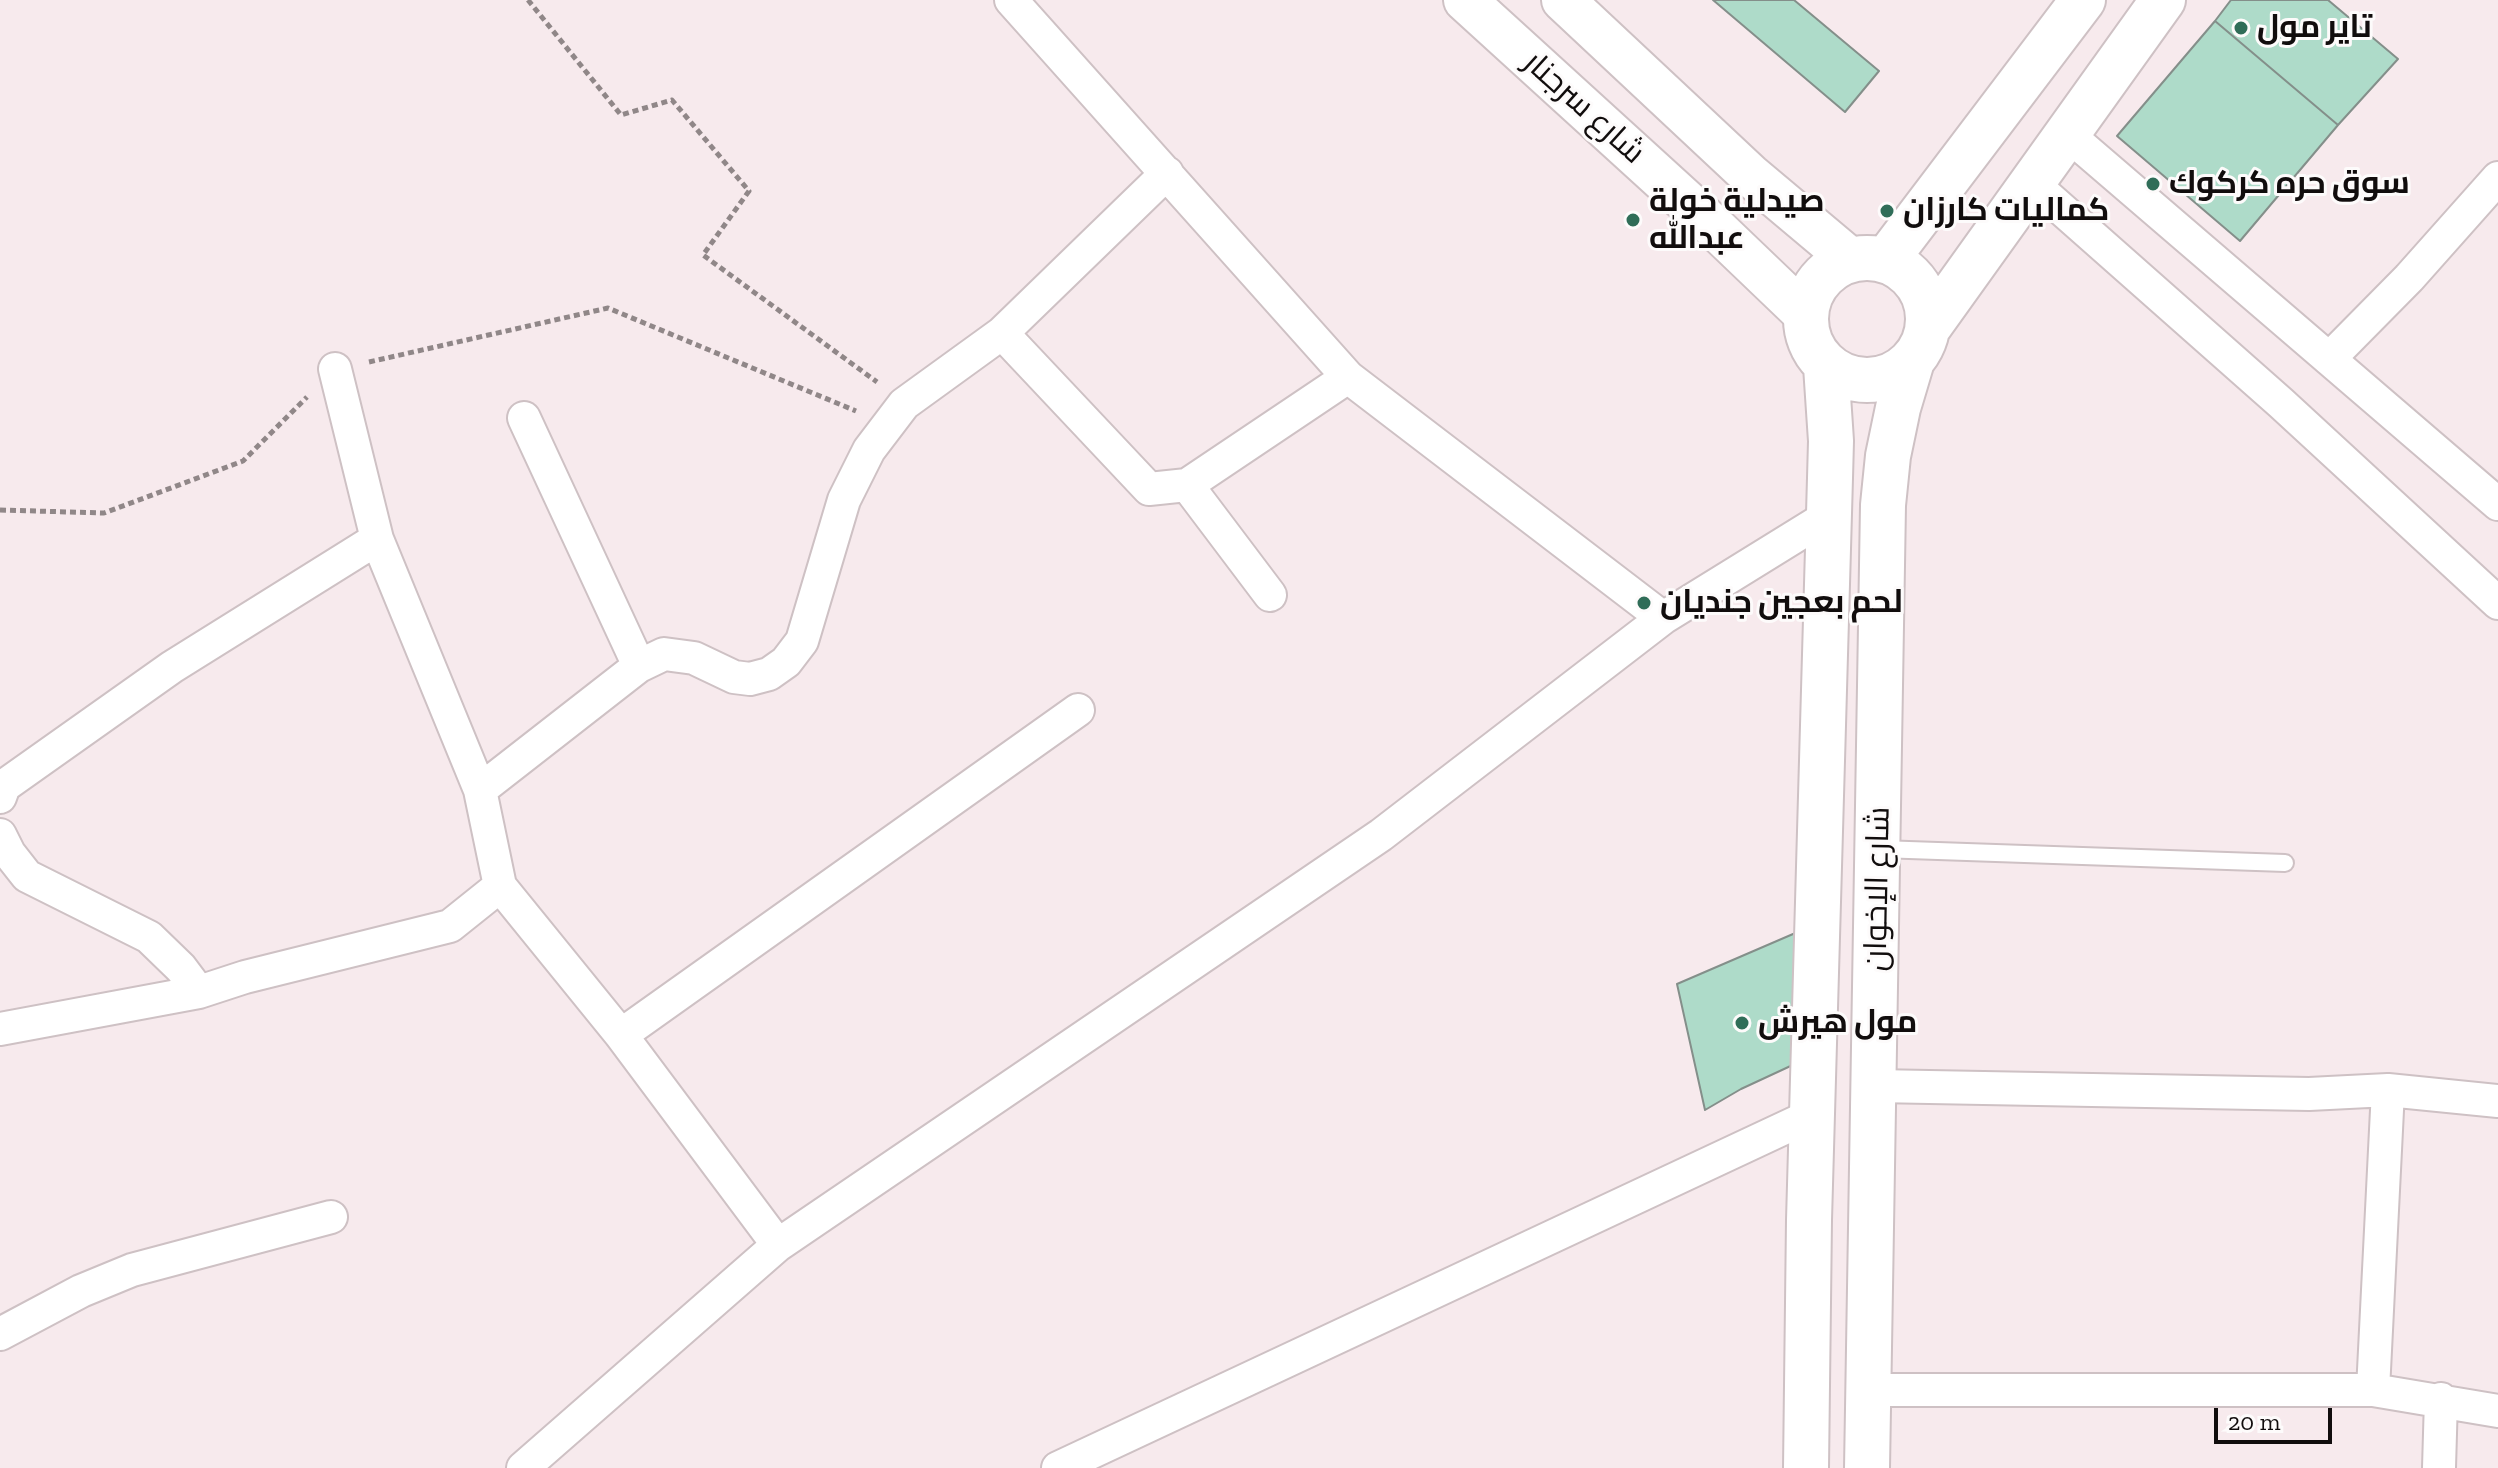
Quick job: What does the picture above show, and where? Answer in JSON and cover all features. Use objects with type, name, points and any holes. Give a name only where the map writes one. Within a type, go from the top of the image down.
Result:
[{"type":"main road","points":[[1868,259],[2083,0]]},
{"type":"main road","points":[[1920,344],[1928,310],[1915,279],[1902,267],[1868,259],[1833,268],[1819,280],[1809,297],[1806,315],[1811,343],[1826,366],[1861,380],[1880,379],[1898,373],[1920,344],[2031,182],[2163,0]]},
{"type":"main road","name":"شارع الإخوان","points":[[1867,1468],[1883,505],[1888,456],[1898,408],[1920,344]]},
{"type":"main road","points":[[1806,1468],[1812,1115],[1831,441],[1826,366]]},
{"type":"street","points":[[1011,0],[1348,377],[1663,618]]},
{"type":"street","name":"شارع سرجنار","points":[[1465,0],[1806,315]]},
{"type":"street","name":"شارع سرجنار","points":[[1563,0],[1750,175],[1868,259]]},
{"type":"street","points":[[2066,133],[2498,504]]},
{"type":"street","points":[[480,790],[639,666],[664,654],[694,658],[734,677],[750,679],[769,674],[786,662],[802,641],[844,500],[869,450],[904,404],[1002,333],[1167,173]]},
{"type":"street","points":[[1711,224],[1750,175]]},
{"type":"street","points":[[2329,359],[2409,278],[2498,178]]},
{"type":"street","points":[[2031,182],[2281,403],[2498,603]]},
{"type":"street","points":[[1002,333],[1149,489],[1187,485],[1348,377]]},
{"type":"street","points":[[335,369],[377,539],[480,790],[500,886],[621,1035],[778,1245]]},
{"type":"street","points":[[524,418],[639,666]]},
{"type":"street","points":[[1187,485],[1270,595]]},
{"type":"street","points":[[523,1468],[778,1245],[1381,835],[1663,618],[1828,516]]},
{"type":"street","points":[[0,797],[4,786],[172,667],[377,539]]},
{"type":"street","points":[[621,1035],[1078,710]]},
{"type":"street","points":[[0,835],[27,876],[149,937],[181,968],[199,992]]},
{"type":"street","points":[[0,1029],[199,992],[245,977],[450,926],[500,886]]},
{"type":"street","points":[[1875,1086],[2309,1094],[2388,1090],[2498,1101]]},
{"type":"street","points":[[2373,1390],[2388,1090]]},
{"type":"street","points":[[1058,1468],[1812,1115]]},
{"type":"street","points":[[0,1334],[81,1291],[132,1270],[331,1217]]},
{"type":"street","points":[[1869,1390],[2373,1390],[2498,1411]]},
{"type":"street","points":[[2439,1468],[2441,1399]]},
{"type":"lane","points":[[1878,849],[2285,863]]},
{"type":"path","points":[[528,0],[621,115],[672,100],[749,191],[703,255],[881,385],[875,395]]},
{"type":"path","points":[[0,510],[104,513],[243,461],[335,369],[608,308],[862,414]]},
{"type":"building","points":[[1713,0],[1794,0],[1879,71],[1845,112]]},
{"type":"building","points":[[2231,0],[2328,0],[2398,59],[2338,125],[2215,21]]},
{"type":"building","points":[[2215,21],[2338,125],[2240,241],[2117,136]]},
{"type":"building","name":"مول هيرش","points":[[1800,931],[1797,1063],[1705,1110],[1677,984]]},
{"type":"place","name":"تاير مول","points":[[2241,28]]},
{"type":"place","name":"سوق حره كركوك","points":[[2153,184]]},
{"type":"place","name":"كمالیات كارزان","points":[[1887,211]]},
{"type":"place","name":"صيدلية خولة عبدالله","points":[[1633,220]]},
{"type":"place","name":"لحم بعجين جنديان","points":[[1644,603]]},
{"type":"place","name":"مول هيرش","points":[[1742,1023]]}]
